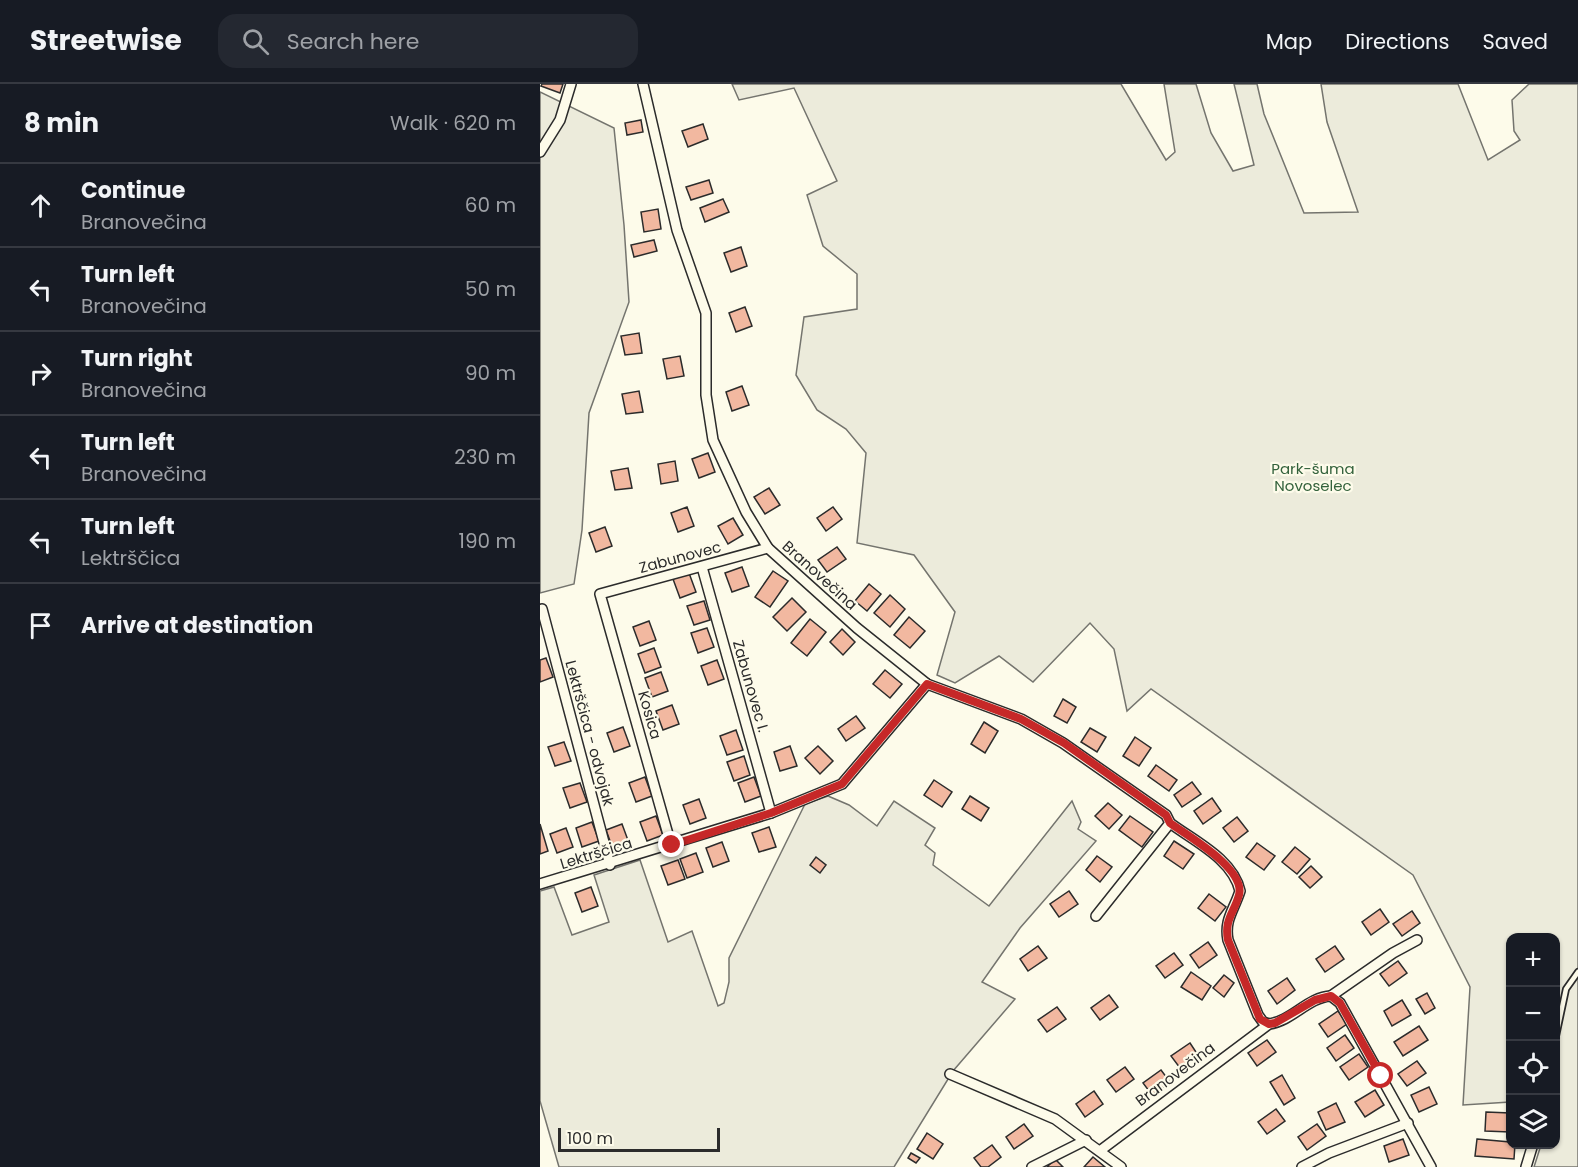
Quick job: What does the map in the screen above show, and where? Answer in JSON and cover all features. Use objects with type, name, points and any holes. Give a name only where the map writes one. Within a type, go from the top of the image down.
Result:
[{"type":"street","points":[[540,152],[560,120],[570,84]]},
{"type":"street","name":"Branovečina","points":[[643,84],[677,230],[706,313],[706,395],[713,440],[746,512],[768,548],[857,628],[927,684],[1021,719],[1038,729],[1166,815],[1170,823],[1219,859],[1238,882],[1240,891],[1226,927],[1228,940],[1258,1015],[1263,1022],[1269,1024]]},
{"type":"street","name":"Zabunovec","points":[[600,594],[768,548]]},
{"type":"street","name":"Zabunovec I.","points":[[702,567],[771,813]]},
{"type":"street","name":"Kosica","points":[[600,594],[672,845]]},
{"type":"street","name":"Lektrščica - odvojak","points":[[542,609],[610,865]]},
{"type":"street","name":"Lektrščica","points":[[540,884],[610,865],[771,813],[842,784],[927,684]]},
{"type":"street","points":[[1096,916],[1170,823]]},
{"type":"street","name":"Branovečina","points":[[1101,1150],[1269,1024],[1283,1020],[1323,996],[1331,996],[1393,953],[1417,940]]},
{"type":"street","points":[[1331,996],[1340,1003],[1431,1167]]},
{"type":"street","points":[[950,1074],[1055,1119],[1101,1150],[1121,1167]]},
{"type":"street","points":[[1302,1167],[1329,1153],[1408,1124]]},
{"type":"street","points":[[1032,1167],[1086,1140]]},
{"type":"street","points":[[1526,1167],[1531,1149]]},
{"type":"lane","points":[[1560,1017],[1566,989],[1578,972]]},
{"type":"green space","name":"Park-šuma Novoselec","points":[[732,84],[1121,84],[1166,160],[1175,152],[1164,84],[1196,84],[1211,133],[1233,171],[1254,165],[1234,84],[1257,84],[1264,114],[1304,213],[1358,212],[1327,122],[1321,84],[1458,84],[1488,160],[1520,140],[1514,131],[1512,100],[1529,84],[1578,84],[1578,1167],[1534,1167],[1540,1149],[1560,1149],[1560,933],[1506,933],[1506,1102],[1463,1105],[1470,987],[1413,875],[1151,689],[1127,711],[1114,649],[1090,623],[1033,682],[999,656],[955,683],[937,675],[955,612],[914,555],[857,543],[866,453],[846,429],[817,410],[796,375],[804,317],[857,309],[857,274],[823,246],[807,195],[837,181],[794,88],[739,100]]},
{"type":"green space","points":[[540,92],[614,128],[629,302],[589,413],[582,530],[574,584],[540,593]]},
{"type":"green space","points":[[828,796],[849,805],[877,826],[894,801],[935,828],[925,845],[935,853],[933,865],[989,906],[1072,801],[1081,822],[1078,829],[1096,841],[1020,928],[982,982],[1015,999],[953,1071],[894,1167],[559,1167],[540,1101],[540,891],[554,887],[572,935],[609,922],[594,875],[640,860],[668,942],[692,931],[718,1006],[724,1003],[729,982],[729,958],[805,804]]},
{"type":"building","points":[[542,84],[563,84],[560,93],[541,86]]},
{"type":"building","points":[[641,120],[643,132],[627,135],[625,123]]},
{"type":"building","points":[[703,124],[708,139],[688,147],[682,131]]},
{"type":"building","points":[[709,180],[713,193],[691,200],[686,187]]},
{"type":"building","points":[[723,199],[729,212],[705,222],[700,208]]},
{"type":"building","points":[[658,209],[661,229],[644,232],[641,212]]},
{"type":"building","points":[[654,240],[657,251],[634,257],[631,245]]},
{"type":"building","points":[[741,247],[747,266],[731,272],[724,253]]},
{"type":"building","points":[[745,307],[752,326],[736,332],[729,313]]},
{"type":"building","points":[[639,333],[642,353],[625,355],[621,336]]},
{"type":"building","points":[[680,356],[684,376],[667,379],[663,359]]},
{"type":"building","points":[[742,386],[749,405],[732,411],[726,392]]},
{"type":"building","points":[[639,391],[643,412],[626,414],[622,394]]},
{"type":"building","points":[[708,453],[715,472],[699,478],[692,459]]},
{"type":"building","points":[[675,461],[678,481],[661,484],[658,464]]},
{"type":"building","points":[[628,468],[632,488],[615,490],[611,471]]},
{"type":"building","points":[[769,488],[780,505],[765,514],[754,497]]},
{"type":"building","points":[[687,507],[694,526],[678,532],[671,513]]},
{"type":"building","points":[[833,507],[842,519],[826,531],[817,518]]},
{"type":"building","points":[[733,518],[743,535],[728,544],[718,526]]},
{"type":"building","points":[[605,527],[612,546],[596,552],[589,533]]},
{"type":"building","points":[[837,547],[846,559],[827,572],[818,560]]},
{"type":"building","points":[[742,567],[749,586],[732,592],[725,573]]},
{"type":"building","points":[[773,571],[788,581],[770,607],[755,597]]},
{"type":"building","points":[[689,573],[696,592],[680,598],[673,579]]},
{"type":"building","points":[[869,584],[881,594],[867,611],[855,601]]},
{"type":"building","points":[[890,595],[905,609],[890,627],[874,613]]},
{"type":"building","points":[[792,598],[806,612],[787,631],[773,617]]},
{"type":"building","points":[[704,601],[710,620],[694,625],[687,606]]},
{"type":"building","points":[[909,617],[925,631],[910,648],[894,635]]},
{"type":"building","points":[[810,619],[826,632],[807,656],[791,643]]},
{"type":"building","points":[[649,621],[656,640],[640,646],[633,627]]},
{"type":"building","points":[[707,628],[714,647],[698,653],[691,633]]},
{"type":"building","points":[[842,629],[855,642],[843,655],[830,642]]},
{"type":"building","points":[[654,648],[661,667],[645,673],[638,654]]},
{"type":"building","points":[[546,658],[553,677],[540,682],[540,660]]},
{"type":"building","points":[[717,660],[724,679],[708,685],[701,666]]},
{"type":"building","points":[[885,670],[902,684],[890,698],[873,684]]},
{"type":"building","points":[[661,672],[668,691],[652,697],[645,678]]},
{"type":"building","points":[[1063,699],[1076,707],[1067,723],[1054,716]]},
{"type":"building","points":[[672,705],[679,724],[663,730],[656,711]]},
{"type":"building","points":[[856,716],[865,728],[846,741],[838,729]]},
{"type":"building","points":[[984,722],[998,731],[985,753],[971,744]]},
{"type":"building","points":[[623,727],[630,746],[614,752],[607,733]]},
{"type":"building","points":[[1090,728],[1106,737],[1097,752],[1081,742]]},
{"type":"building","points":[[736,730],[743,750],[727,755],[720,736]]},
{"type":"building","points":[[1135,737],[1151,748],[1139,766],[1123,756]]},
{"type":"building","points":[[564,742],[571,761],[555,766],[548,747]]},
{"type":"building","points":[[790,746],[797,766],[780,771],[774,752]]},
{"type":"building","points":[[818,746],[833,761],[820,774],[805,758]]},
{"type":"building","points":[[744,756],[750,775],[734,781],[727,762]]},
{"type":"building","points":[[1156,765],[1177,780],[1169,791],[1148,776]]},
{"type":"building","points":[[645,777],[652,796],[636,802],[629,783]]},
{"type":"building","points":[[754,777],[761,796],[745,802],[738,783]]},
{"type":"building","points":[[934,780],[952,792],[942,807],[924,795]]},
{"type":"building","points":[[1192,782],[1201,794],[1182,807],[1174,795]]},
{"type":"building","points":[[580,783],[587,802],[570,808],[563,788]]},
{"type":"building","points":[[970,796],[989,808],[981,821],[962,809]]},
{"type":"building","points":[[1212,798],[1221,811],[1203,824],[1194,811]]},
{"type":"building","points":[[699,799],[706,818],[690,824],[683,805]]},
{"type":"building","points":[[1108,803],[1122,815],[1109,829],[1095,816]]},
{"type":"building","points":[[656,816],[663,835],[647,841],[640,822]]},
{"type":"building","points":[[1130,816],[1153,832],[1142,847],[1119,830]]},
{"type":"building","points":[[1237,817],[1248,831],[1234,842],[1223,828]]},
{"type":"building","points":[[592,822],[599,841],[582,847],[576,828]]},
{"type":"building","points":[[540,824],[548,851],[540,854]]},
{"type":"building","points":[[622,824],[629,843],[613,849],[606,830]]},
{"type":"building","points":[[769,827],[776,847],[759,852],[752,833]]},
{"type":"building","points":[[566,828],[573,847],[557,853],[550,834]]},
{"type":"building","points":[[1174,841],[1194,854],[1183,869],[1164,856]]},
{"type":"building","points":[[722,842],[729,861],[713,867],[706,848]]},
{"type":"building","points":[[1257,843],[1275,856],[1264,870],[1246,857]]},
{"type":"building","points":[[1295,847],[1310,859],[1297,874],[1282,862]]},
{"type":"building","points":[[696,853],[703,872],[687,878],[680,859]]},
{"type":"building","points":[[1097,856],[1112,867],[1100,882],[1086,870]]},
{"type":"building","points":[[816,857],[826,865],[820,873],[810,865]]},
{"type":"building","points":[[678,860],[685,879],[668,885],[661,866]]},
{"type":"building","points":[[1311,866],[1322,877],[1310,888],[1299,877]]},
{"type":"building","points":[[591,887],[598,906],[582,912],[575,893]]},
{"type":"building","points":[[1069,891],[1078,904],[1059,917],[1050,904]]},
{"type":"building","points":[[1209,894],[1226,907],[1215,921],[1198,908]]},
{"type":"building","points":[[1380,909],[1389,922],[1371,935],[1362,922]]},
{"type":"building","points":[[1412,911],[1420,923],[1402,936],[1393,924]]},
{"type":"building","points":[[1208,942],[1217,955],[1199,968],[1190,955]]},
{"type":"building","points":[[1038,946],[1047,958],[1028,971],[1020,959]]},
{"type":"building","points":[[1335,946],[1344,959],[1325,972],[1316,959]]},
{"type":"building","points":[[1174,953],[1183,965],[1165,978],[1156,966]]},
{"type":"building","points":[[1398,961],[1407,973],[1389,986],[1380,974]]},
{"type":"building","points":[[1191,972],[1211,986],[1202,1000],[1181,987]]},
{"type":"building","points":[[1224,975],[1234,983],[1224,997],[1213,988]]},
{"type":"building","points":[[1287,978],[1295,990],[1277,1004],[1268,991]]},
{"type":"building","points":[[1427,993],[1435,1008],[1425,1014],[1416,999]]},
{"type":"building","points":[[1109,995],[1118,1007],[1100,1020],[1091,1008]]},
{"type":"building","points":[[1402,1000],[1411,1015],[1392,1026],[1384,1011]]},
{"type":"building","points":[[1057,1007],[1066,1019],[1047,1032],[1038,1020]]},
{"type":"building","points":[[1338,1011],[1347,1024],[1328,1037],[1319,1024]]},
{"type":"building","points":[[1419,1026],[1428,1040],[1403,1056],[1394,1042]]},
{"type":"building","points":[[1345,1035],[1354,1048],[1336,1061],[1327,1048]]},
{"type":"building","points":[[1267,1040],[1276,1052],[1257,1066],[1248,1053]]},
{"type":"building","points":[[1190,1043],[1198,1055],[1180,1068],[1171,1056]]},
{"type":"building","points":[[1359,1054],[1368,1067],[1349,1080],[1340,1067]]},
{"type":"building","points":[[1417,1061],[1426,1073],[1407,1086],[1398,1074]]},
{"type":"building","points":[[1125,1067],[1134,1079],[1116,1092],[1107,1080]]},
{"type":"building","points":[[1161,1070],[1170,1082],[1152,1095],[1143,1083]]},
{"type":"building","points":[[1282,1075],[1295,1098],[1284,1105],[1270,1082]]},
{"type":"building","points":[[1429,1087],[1437,1104],[1419,1112],[1411,1095]]},
{"type":"building","points":[[1375,1090],[1384,1105],[1365,1117],[1355,1102]]},
{"type":"building","points":[[1094,1091],[1103,1104],[1085,1117],[1076,1104]]},
{"type":"building","points":[[1336,1103],[1345,1122],[1326,1130],[1318,1112]]},
{"type":"building","points":[[1276,1109],[1285,1121],[1267,1134],[1258,1122]]},
{"type":"building","points":[[1486,1112],[1506,1113],[1506,1132],[1485,1131]]},
{"type":"building","points":[[1024,1124],[1033,1136],[1014,1149],[1006,1137]]},
{"type":"building","points":[[1317,1124],[1326,1136],[1307,1150],[1298,1137]]},
{"type":"building","points":[[927,1133],[943,1144],[933,1159],[917,1149]]},
{"type":"building","points":[[1403,1139],[1409,1155],[1389,1162],[1384,1146]]},
{"type":"building","points":[[1477,1139],[1506,1142],[1506,1149],[1515,1149],[1514,1159],[1475,1156]]},
{"type":"building","points":[[992,1145],[1001,1157],[988,1167],[981,1167],[974,1158]]},
{"type":"building","points":[[911,1153],[920,1158],[916,1163],[908,1158]]},
{"type":"building","points":[[1093,1157],[1105,1167],[1084,1167]]},
{"type":"building","points":[[1055,1159],[1063,1167],[1047,1167]]},
{"type":"route","points":[[672,845],[771,813],[842,784],[927,684],[1021,719],[1064,743],[1166,815],[1170,823],[1219,859],[1238,882],[1240,891],[1229,914],[1226,927],[1228,940],[1260,1019],[1269,1024],[1275,1023],[1323,996],[1331,996],[1340,1003],[1381,1076]]}]
